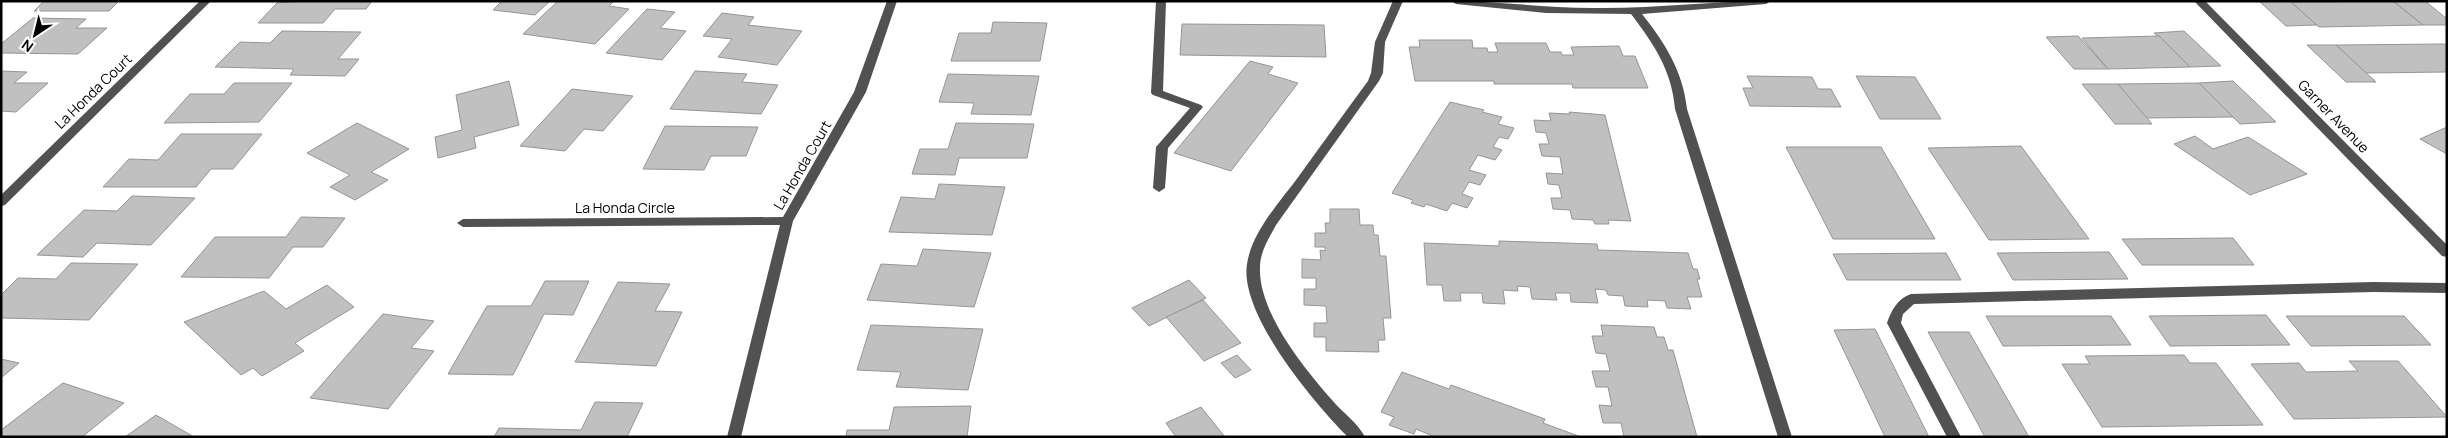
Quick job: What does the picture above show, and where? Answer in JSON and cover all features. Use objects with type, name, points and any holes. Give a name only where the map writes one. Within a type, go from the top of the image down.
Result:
[{"type":"street","name":"La Honda Court","points":[[1,202],[206,1]]},
{"type":"street","name":"La Honda Court","points":[[734,437],[788,221],[796,203],[854,104],[872,64],[892,1]]},
{"type":"street","points":[[1159,188],[1162,147],[1197,107],[1157,93],[1161,1]]},
{"type":"street","points":[[1358,437],[1327,403],[1284,348],[1263,312],[1252,269],[1258,245],[1271,223],[1373,81],[1377,73],[1380,42],[1398,1]]},
{"type":"street","points":[[1456,1],[1535,10],[1634,11],[1766,1]]},
{"type":"street","name":"Garner Avenue","points":[[2199,1],[2447,253]]},
{"type":"street","points":[[1634,11],[1667,56],[1678,79],[1681,109],[1785,437]]},
{"type":"street","name":"La Honda Circle","points":[[464,223],[788,221]]},
{"type":"street","points":[[1954,437],[1894,323],[1897,312],[1911,299],[2372,287],[2447,288]]},
{"type":"building","points":[[44,1],[119,1],[109,11],[34,11]]},
{"type":"building","points":[[372,1],[366,9],[335,9],[323,23],[258,23],[277,3]]},
{"type":"building","points":[[502,1],[550,1],[535,15],[493,10]]},
{"type":"building","points":[[558,1],[614,1],[609,6],[629,9],[595,44],[523,34]]},
{"type":"building","points":[[2259,1],[2290,1],[2317,25],[2286,26]]},
{"type":"building","points":[[2393,1],[2423,25],[2319,27],[2291,2]]},
{"type":"building","points":[[2393,1],[2425,1],[2447,19],[2447,25],[2423,25]]},
{"type":"building","points":[[647,9],[675,12],[660,28],[686,31],[662,60],[606,53]]},
{"type":"building","points":[[722,13],[754,17],[748,25],[802,31],[777,65],[718,57],[732,39],[703,36]]},
{"type":"building","points":[[33,18],[86,19],[76,28],[107,28],[78,54],[1,53],[1,44]]},
{"type":"building","points":[[993,22],[1047,23],[1040,61],[951,61],[959,33],[991,33]]},
{"type":"building","points":[[1182,24],[1324,25],[1326,57],[1180,55]]},
{"type":"building","points":[[282,31],[361,32],[338,59],[359,59],[345,76],[290,75],[294,69],[215,67],[240,42],[270,43]]},
{"type":"building","points":[[2184,31],[2221,66],[2190,67],[2154,33]]},
{"type":"building","points":[[2078,36],[2108,69],[2074,69],[2046,37]]},
{"type":"building","points":[[2159,36],[2190,67],[2108,69],[2082,38]]},
{"type":"building","points":[[1419,40],[1472,40],[1473,48],[1487,48],[1488,52],[1498,52],[1495,43],[1546,43],[1550,52],[1561,52],[1562,55],[1574,55],[1571,47],[1619,46],[1623,56],[1635,56],[1648,88],[1573,88],[1572,84],[1494,84],[1494,81],[1415,81],[1409,47],[1420,47]]},
{"type":"building","points":[[2444,44],[2447,46],[2447,72],[2366,73],[2336,45]]},
{"type":"building","points":[[2307,45],[2336,45],[2376,82],[2346,82]]},
{"type":"building","points":[[1250,61],[1273,67],[1268,74],[1298,83],[1231,171],[1174,153]]},
{"type":"building","points":[[1,71],[27,72],[14,83],[48,83],[16,112],[1,111]]},
{"type":"building","points":[[695,71],[747,74],[742,82],[778,85],[761,114],[670,109]]},
{"type":"building","points":[[948,74],[1039,76],[1031,115],[971,114],[974,103],[939,102]]},
{"type":"building","points":[[1747,76],[1812,77],[1818,89],[1831,89],[1841,107],[1750,106],[1743,88],[1753,88]]},
{"type":"building","points":[[1856,76],[1915,77],[1941,119],[1880,119]]},
{"type":"building","points":[[509,81],[519,125],[474,137],[476,148],[438,158],[435,137],[462,130],[456,95]]},
{"type":"building","points":[[2233,81],[2276,122],[2240,124],[2199,83]]},
{"type":"building","points":[[234,83],[292,83],[259,122],[164,123],[190,94],[224,94]]},
{"type":"building","points":[[2199,83],[2233,117],[2146,118],[2118,84]]},
{"type":"building","points":[[2082,84],[2118,84],[2152,124],[2115,124]]},
{"type":"building","points":[[572,89],[633,96],[603,131],[584,129],[565,151],[520,146]]},
{"type":"building","points":[[1450,102],[1484,110],[1482,112],[1502,117],[1498,124],[1514,128],[1508,139],[1499,137],[1493,147],[1502,150],[1495,160],[1478,155],[1469,170],[1486,175],[1480,185],[1469,182],[1462,194],[1473,198],[1467,208],[1452,203],[1447,211],[1426,204],[1424,207],[1411,203],[1413,200],[1392,193]]},
{"type":"building","points":[[1569,112],[1605,115],[1631,221],[1608,220],[1609,224],[1595,224],[1593,220],[1572,219],[1570,210],[1553,209],[1551,198],[1562,198],[1559,185],[1548,184],[1546,173],[1563,174],[1560,157],[1542,156],[1539,144],[1549,144],[1546,133],[1536,132],[1534,120],[1551,121],[1549,113],[1570,114]]},
{"type":"building","points":[[357,123],[409,149],[371,172],[388,180],[355,200],[330,187],[350,175],[307,153]]},
{"type":"building","points":[[956,123],[1034,124],[1027,158],[959,158],[955,175],[912,174],[920,149],[948,149]]},
{"type":"building","points":[[665,126],[758,127],[746,156],[711,156],[704,170],[643,169]]},
{"type":"building","points":[[2447,127],[2447,154],[2420,139]]},
{"type":"building","points":[[181,134],[262,134],[233,169],[211,169],[196,187],[103,187],[129,159],[158,160]]},
{"type":"building","points":[[2195,136],[2213,149],[2248,137],[2307,174],[2250,195],[2174,144]]},
{"type":"building","points":[[2021,146],[2089,239],[1989,240],[1928,148]]},
{"type":"building","points":[[1786,147],[1881,147],[1935,239],[1833,239]]},
{"type":"building","points":[[939,184],[1005,187],[992,235],[889,232],[901,197],[935,199]]},
{"type":"building","points":[[132,196],[195,198],[151,245],[97,243],[83,257],[37,255],[84,210],[117,211]]},
{"type":"building","points":[[1330,209],[1359,209],[1360,225],[1373,225],[1374,235],[1378,235],[1380,256],[1386,256],[1391,318],[1383,318],[1385,340],[1378,340],[1379,352],[1326,351],[1326,337],[1314,337],[1314,323],[1327,323],[1326,306],[1304,305],[1304,289],[1316,289],[1316,278],[1302,278],[1302,259],[1321,260],[1320,250],[1325,251],[1325,247],[1315,247],[1315,233],[1326,233],[1325,223],[1330,223]]},
{"type":"building","points":[[301,217],[345,218],[323,247],[293,247],[269,278],[181,277],[215,237],[286,237]]},
{"type":"building","points":[[2233,238],[2254,265],[2142,265],[2122,239]]},
{"type":"building","points":[[1499,241],[1597,244],[1598,250],[1688,253],[1693,269],[1697,269],[1700,279],[1697,279],[1702,297],[1687,297],[1691,309],[1667,308],[1665,301],[1647,300],[1648,307],[1625,306],[1623,296],[1608,295],[1606,290],[1595,289],[1598,303],[1571,302],[1570,293],[1555,293],[1557,300],[1532,299],[1530,287],[1517,286],[1518,291],[1503,290],[1505,304],[1483,303],[1482,293],[1460,293],[1461,301],[1444,301],[1442,285],[1427,285],[1424,243],[1499,246]]},
{"type":"building","points":[[923,249],[991,253],[974,307],[867,300],[881,264],[917,266]]},
{"type":"building","points":[[2109,252],[2128,279],[2013,280],[1997,253]]},
{"type":"building","points":[[1946,253],[1961,280],[1847,280],[1833,254]]},
{"type":"building","points":[[71,263],[138,264],[89,320],[1,318],[1,295],[18,278],[56,279]]},
{"type":"building","points":[[1189,280],[1206,298],[1149,326],[1132,308]]},
{"type":"building","points":[[545,281],[589,281],[573,315],[544,314],[513,375],[448,374],[487,306],[531,306]]},
{"type":"building","points":[[618,282],[670,284],[655,311],[682,312],[656,366],[575,362]]},
{"type":"building","points":[[327,285],[354,307],[295,343],[304,351],[262,376],[253,368],[241,375],[184,322],[264,291],[286,309]]},
{"type":"building","points":[[1203,300],[1241,343],[1204,361],[1166,317]]},
{"type":"building","points":[[383,314],[434,321],[411,348],[434,351],[388,409],[310,398]]},
{"type":"building","points":[[2266,315],[2290,345],[2170,346],[2149,316]]},
{"type":"building","points":[[1986,316],[2111,316],[2131,345],[2003,346]]},
{"type":"building","points":[[2286,316],[2404,316],[2431,345],[2311,346]]},
{"type":"building","points":[[871,325],[983,329],[968,390],[896,387],[901,372],[857,370]]},
{"type":"building","points":[[1601,325],[1654,327],[1657,337],[1664,337],[1668,350],[1673,350],[1697,437],[1624,437],[1621,423],[1603,423],[1599,405],[1612,406],[1608,387],[1596,387],[1592,371],[1610,371],[1606,354],[1596,353],[1592,336],[1603,336]]},
{"type":"building","points":[[1875,329],[1929,437],[1885,437],[1834,330]]},
{"type":"building","points":[[1928,332],[1969,332],[2029,437],[1985,437]]},
{"type":"building","points":[[1237,355],[1251,370],[1235,378],[1221,363]]},
{"type":"building","points":[[2184,355],[2190,363],[2216,363],[2263,425],[2102,427],[2062,364],[2090,364],[2085,356]]},
{"type":"building","points":[[1,359],[19,363],[1,378]]},
{"type":"building","points":[[2349,361],[2398,361],[2447,417],[2294,419],[2251,364],[2299,363],[2306,372],[2358,371]]},
{"type":"building","points":[[1402,372],[1449,389],[1451,385],[1545,419],[1543,423],[1581,437],[1435,437],[1416,429],[1414,434],[1389,425],[1394,417],[1381,412]]},
{"type":"building","points":[[63,383],[124,403],[82,437],[1,437],[1,430]]},
{"type":"building","points":[[595,402],[643,403],[627,437],[494,437],[499,428],[581,430]]},
{"type":"building","points":[[971,406],[967,437],[846,437],[847,430],[889,430],[894,407]]},
{"type":"building","points":[[1201,407],[1225,437],[1176,437],[1166,423]]},
{"type":"building","points":[[156,415],[194,437],[125,437]]}]
